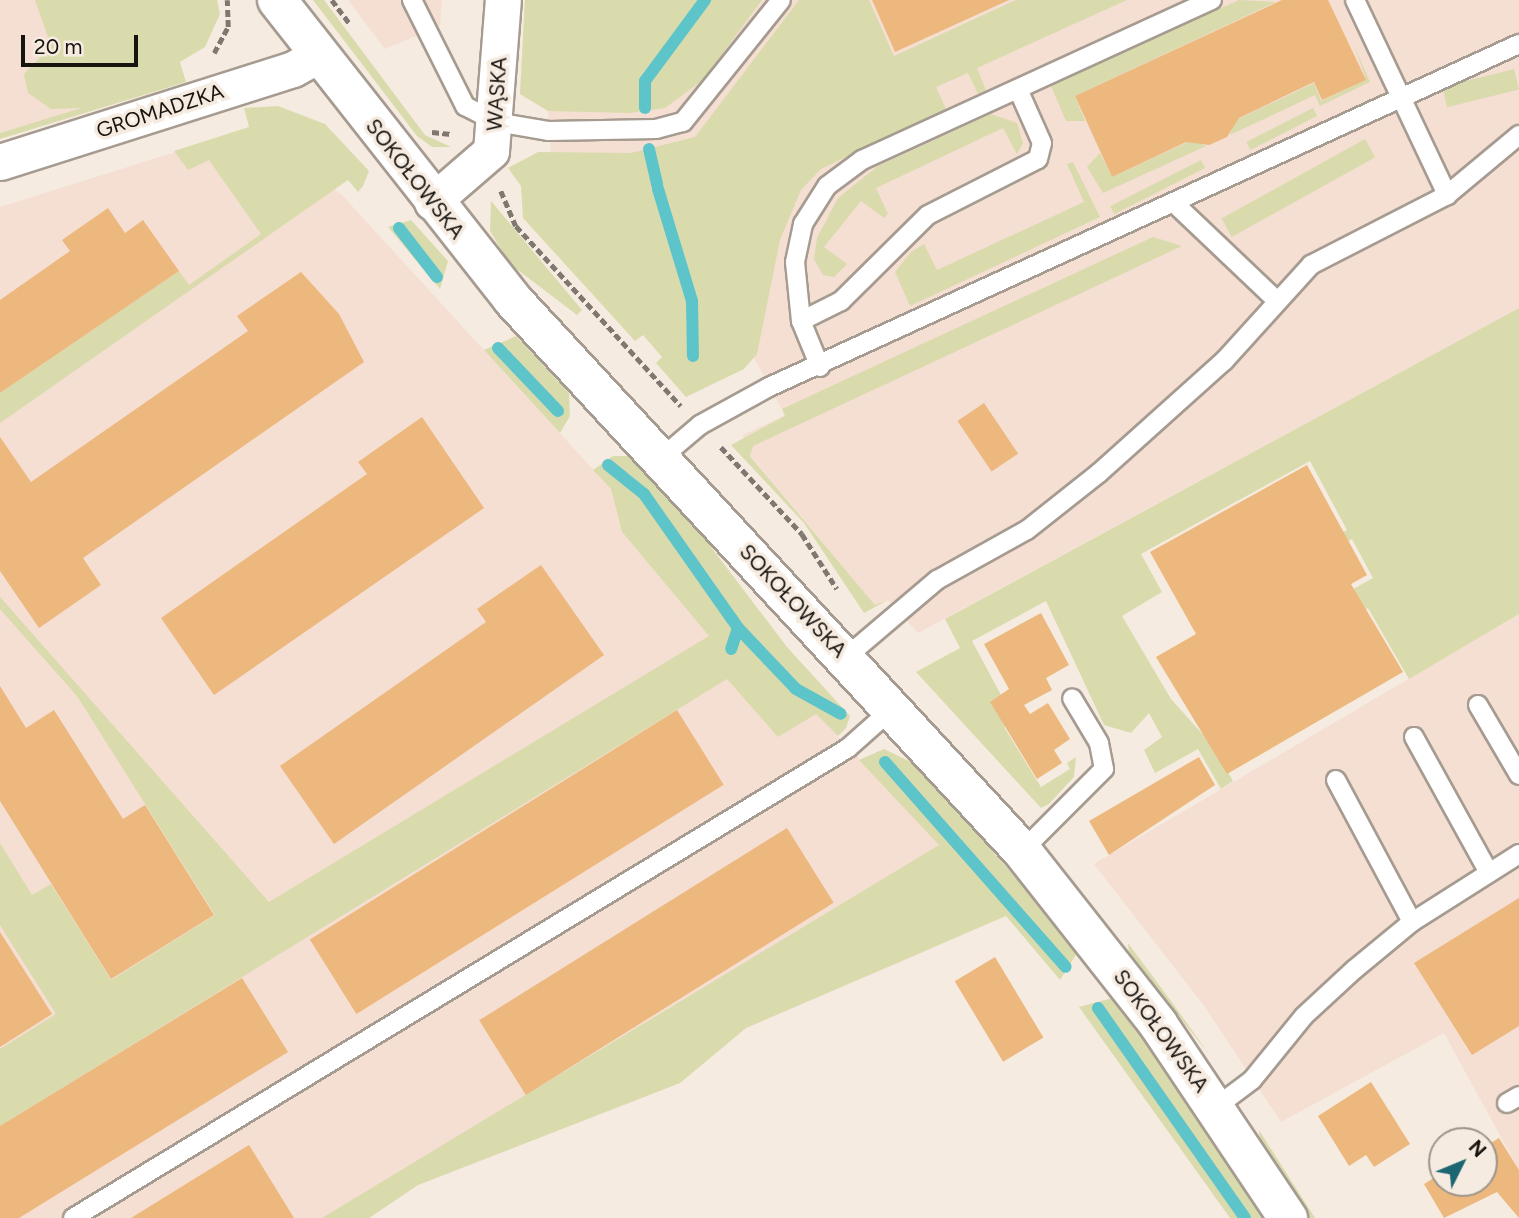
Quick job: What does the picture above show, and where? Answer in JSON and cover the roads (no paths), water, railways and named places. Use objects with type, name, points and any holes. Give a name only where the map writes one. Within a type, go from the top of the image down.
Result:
[{"type":"street","name":"SOKOŁOWSKA","points":[[277,0],[432,202],[660,459],[893,708],[1022,851],[1216,1107],[1288,1218]]},
{"type":"street","name":"WĄSKA","points":[[432,202],[487,159],[496,122],[503,0]]},
{"type":"street","name":"GROMADZKA","points":[[0,162],[293,69],[318,55]]},
{"type":"lane","points":[[412,0],[465,106],[496,122],[549,131],[656,129],[683,122],[781,0]]},
{"type":"lane","points":[[820,368],[801,321],[795,262],[803,224],[827,186],[862,160],[1212,0]]},
{"type":"lane","points":[[1355,0],[1447,195]]},
{"type":"lane","points":[[660,459],[729,407],[820,368],[1519,44]]},
{"type":"lane","points":[[801,321],[841,301],[928,215],[1038,159],[1041,143],[1018,89]]},
{"type":"lane","points":[[845,658],[937,580],[1027,530],[1098,473],[1224,361],[1275,299],[1311,265],[1447,195],[1519,135]]},
{"type":"lane","points":[[1175,204],[1275,299]]},
{"type":"lane","points":[[1022,851],[1104,769],[1099,743],[1072,698]]},
{"type":"lane","points":[[1478,705],[1519,775]]},
{"type":"lane","points":[[73,1218],[848,748],[893,708]]},
{"type":"lane","points":[[1414,737],[1489,873]]},
{"type":"lane","points":[[1336,780],[1412,922]]},
{"type":"lane","points":[[1216,1107],[1252,1080],[1326,995],[1412,922],[1519,854]]},
{"type":"waterway","points":[[645,108],[645,81],[705,0]]},
{"type":"waterway","points":[[649,149],[657,185]]},
{"type":"waterway","points":[[658,189],[692,301],[693,356]]},
{"type":"waterway","points":[[399,228],[437,277]]},
{"type":"waterway","points":[[498,348],[558,411]]},
{"type":"waterway","points":[[608,465],[644,494],[732,619],[738,628],[731,649]]},
{"type":"waterway","points":[[738,628],[796,689],[841,714]]},
{"type":"waterway","points":[[885,762],[1066,967]]},
{"type":"waterway","points":[[1098,1008],[1245,1218]]}]
